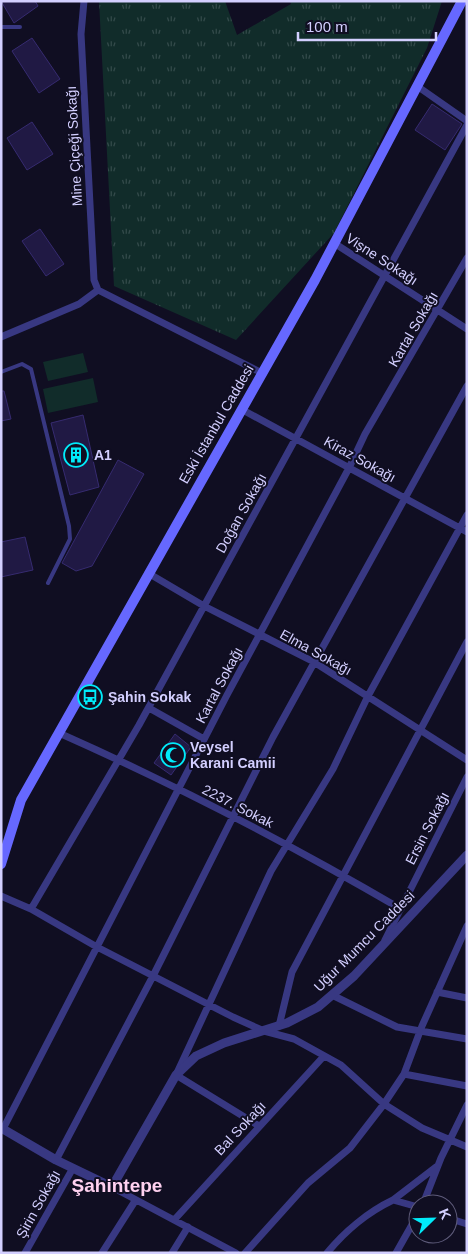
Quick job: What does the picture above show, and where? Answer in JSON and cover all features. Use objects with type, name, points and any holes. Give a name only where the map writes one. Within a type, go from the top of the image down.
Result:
[{"type":"main road","name":"Eski İstanbul Caddesi","points":[[1,864],[21,800],[334,243],[462,1]]},
{"type":"street","name":"Mine Çiçeği Sokağı","points":[[84,1],[81,34],[94,280],[98,290]]},
{"type":"street","points":[[418,86],[467,121]]},
{"type":"street","name":"Doğan Sokağı","points":[[31,909],[149,708],[467,126]]},
{"type":"street","name":"Vişne Sokağı","points":[[334,243],[467,329]]},
{"type":"street","name":"Kartal Sokağı","points":[[2,1129],[204,739],[349,468],[365,434],[467,258]]},
{"type":"street","points":[[1,337],[78,304],[98,290],[262,373]]},
{"type":"street","points":[[56,1160],[314,662],[467,386]]},
{"type":"street","name":"Kiraz Sokağı","points":[[241,409],[463,530]]},
{"type":"street","points":[[259,1126],[176,1075],[285,844],[333,769],[368,696],[463,530],[467,515]]},
{"type":"street","name":"Elma Sokağı","points":[[148,573],[204,606],[314,662],[467,760]]},
{"type":"street","points":[[279,1026],[292,972],[342,874],[467,642]]},
{"type":"street","points":[[149,708],[204,739]]},
{"type":"street","name":"2237. Sokak","points":[[58,733],[119,760],[233,816],[342,874],[401,909]]},
{"type":"street","name":"Ersin Sokağı","points":[[383,944],[467,777]]},
{"type":"street","name":"Uğur Mumcu Caddesi","points":[[112,1187],[176,1075],[196,1056],[224,1043],[279,1026],[318,1007],[383,944],[467,855]]},
{"type":"street","points":[[1,896],[31,909],[97,947],[208,1004],[264,1030],[294,1039],[341,1065],[384,1104],[422,1128],[467,1147]]},
{"type":"street","points":[[245,1253],[308,1183],[350,1148],[384,1104],[404,1074],[437,992],[467,926]]},
{"type":"street","points":[[437,992],[467,998]]},
{"type":"street","points":[[332,995],[397,1027],[467,1040]]},
{"type":"street","name":"Bal Sokağı","points":[[175,1219],[324,1056]]},
{"type":"street","points":[[404,1074],[467,1086]]},
{"type":"street","points":[[426,1194],[467,1105]]},
{"type":"street","points":[[2,1129],[56,1160],[112,1187],[135,1201],[175,1219],[236,1253]]},
{"type":"street","points":[[327,1253],[339,1239],[438,1166]]},
{"type":"street","name":"Şirin Sokağı","points":[[25,1253],[73,1168]]},
{"type":"street","points":[[393,1200],[408,1204]]},
{"type":"street","points":[[102,1253],[135,1201]]},
{"type":"street","points":[[172,1253],[188,1227]]},
{"type":"street","points":[[396,1253],[408,1232]]},
{"type":"lane","points":[[1,28],[20,27]]},
{"type":"lane","points":[[1,372],[22,364],[32,369],[69,526],[70,539],[48,583]]},
{"type":"green space","points":[[99,1],[225,1],[237,35],[291,4],[290,1],[442,1],[427,48],[334,233],[236,340],[114,286]]},
{"type":"green space","points":[[83,353],[88,372],[48,381],[43,362]]},
{"type":"green space","points":[[93,378],[98,402],[48,413],[43,389]]},
{"type":"building","points":[[1,1],[35,1],[38,6],[14,23]]},
{"type":"building","points":[[32,38],[60,79],[39,93],[12,51]]},
{"type":"building","points":[[432,104],[462,124],[445,150],[415,130]]},
{"type":"building","points":[[32,122],[53,154],[27,170],[7,138]]},
{"type":"building","points":[[40,229],[64,264],[46,276],[22,241]]},
{"type":"building","points":[[1,391],[4,391],[11,419],[1,421]]},
{"type":"building","name":"A1","points":[[83,415],[99,487],[70,495],[51,423]]},
{"type":"building","points":[[118,460],[144,474],[92,566],[76,571],[62,563]]},
{"type":"building","points":[[25,537],[33,570],[1,577],[1,542]]},
{"type":"building","name":"Veysel Karani Camii","points":[[175,734],[191,747],[171,775],[154,763]]},
{"type":"place","name":"A1","points":[[76,455]]},
{"type":"place","name":"Şahin Sokak","points":[[90,697]]},
{"type":"place","name":"Veysel Karani Camii","points":[[173,755]]},
{"type":"district","name":"Şahintepe","points":[[117,1185]]}]
